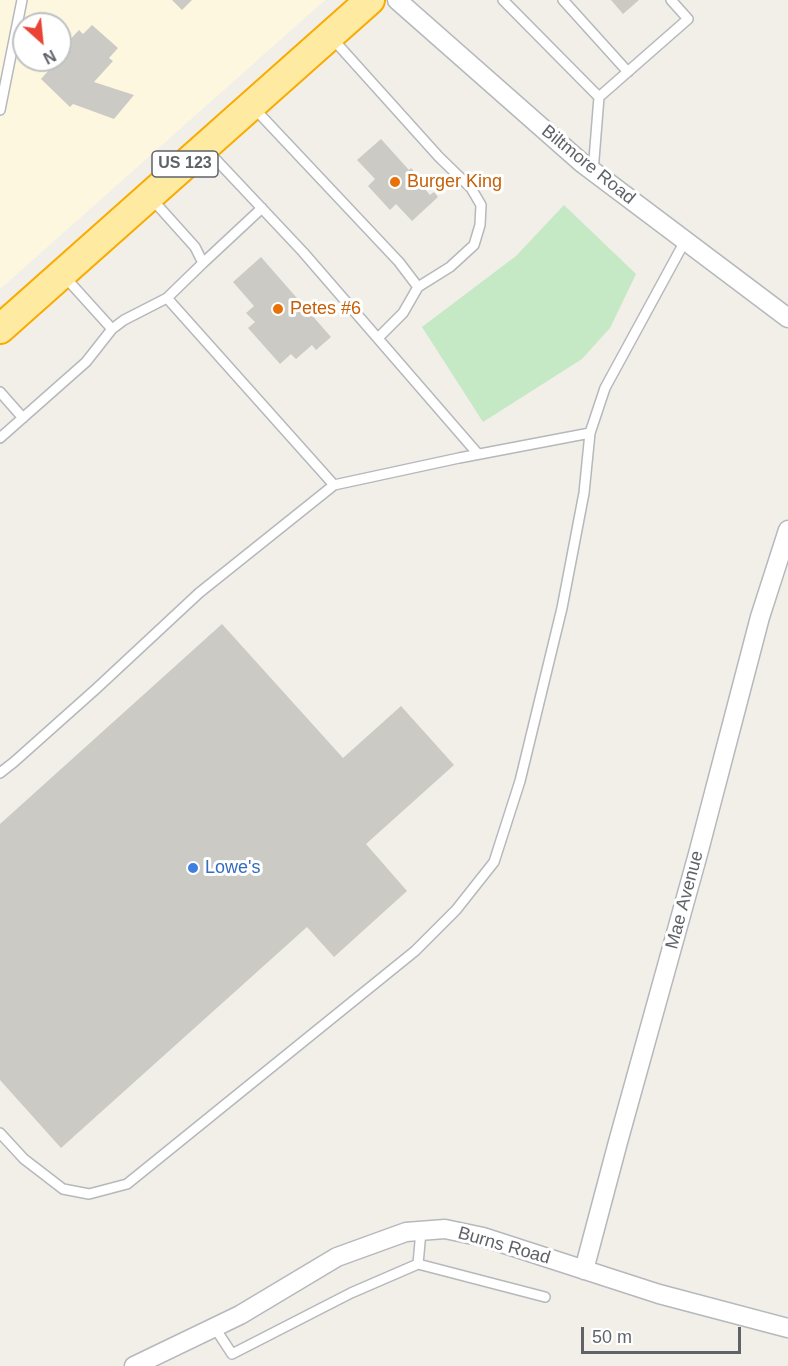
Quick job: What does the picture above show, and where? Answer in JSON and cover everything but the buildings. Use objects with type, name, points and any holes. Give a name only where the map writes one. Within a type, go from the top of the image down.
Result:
[{"type":"highway","name":"US 123","points":[[0,329],[370,0]]},
{"type":"street","name":"Biltmore Road","points":[[398,0],[593,172],[788,318]]},
{"type":"street","name":"Mae Avenue","points":[[585,1270],[760,617],[788,530]]},
{"type":"street","name":"Burns Road","points":[[134,1366],[215,1328],[337,1257],[406,1232],[446,1229],[483,1237],[658,1294],[788,1328]]},
{"type":"lane","points":[[0,110],[22,0]]},
{"type":"lane","points":[[503,0],[599,97]]},
{"type":"lane","points":[[563,0],[628,72]]},
{"type":"lane","points":[[593,172],[599,97],[688,19],[671,0]]},
{"type":"lane","points":[[330,36],[471,188],[481,205],[480,225],[474,245],[450,267],[418,287],[403,313],[378,338]]},
{"type":"lane","points":[[251,106],[399,262],[418,287]]},
{"type":"lane","points":[[205,147],[303,252],[478,454]]},
{"type":"lane","points":[[149,196],[195,247],[203,263]]},
{"type":"lane","points":[[0,438],[86,362],[112,329],[167,298],[262,208]]},
{"type":"lane","points":[[0,1133],[24,1159],[63,1189],[89,1194],[127,1184],[416,951],[456,910],[494,862],[519,781],[562,608],[584,494],[590,433],[605,388],[685,241]]},
{"type":"lane","points":[[62,273],[112,329]]},
{"type":"lane","points":[[167,298],[334,485]]},
{"type":"lane","points":[[0,392],[23,418]]},
{"type":"lane","points":[[0,772],[97,688],[199,593],[334,485],[590,433]]},
{"type":"lane","points":[[418,1264],[421,1231]]},
{"type":"lane","points":[[215,1328],[232,1354],[351,1293],[418,1264],[545,1297]]},
{"type":"shaded area","points":[[0,0],[325,0],[0,289]]},
{"type":"green space","points":[[564,205],[636,274],[610,328],[582,359],[483,422],[422,327],[516,256]]},
{"type":"place","name":"Burger King","points":[[395,182]]},
{"type":"place","name":"Petes #6","points":[[278,309]]},
{"type":"place","name":"Lowe's","points":[[193,868]]}]
